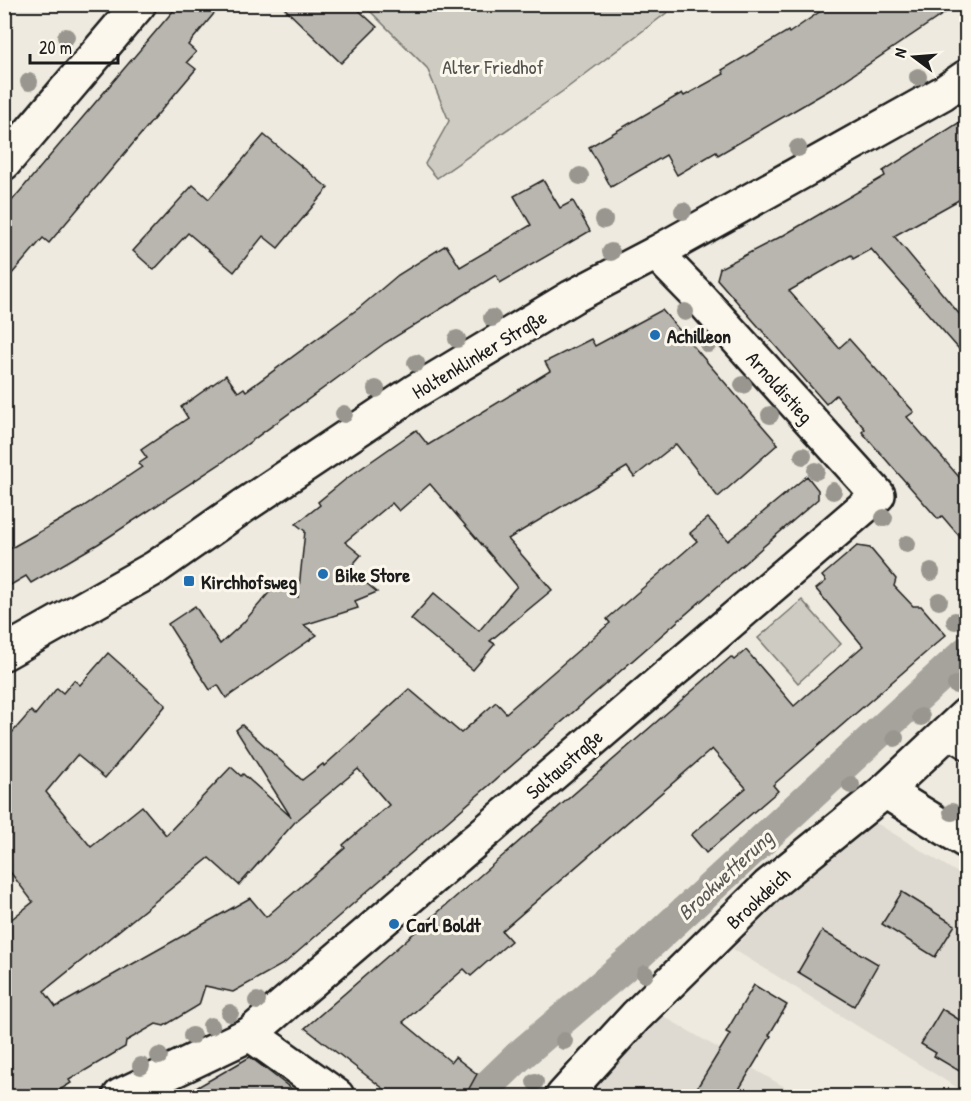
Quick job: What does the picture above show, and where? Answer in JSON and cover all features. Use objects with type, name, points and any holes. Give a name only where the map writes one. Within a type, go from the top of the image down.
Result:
[{"type":"street","points":[[4,163],[140,4]]},
{"type":"street","name":"Holtenklinker Straße","points":[[4,653],[155,568],[424,386],[572,297],[656,253],[943,93],[966,77]]},
{"type":"street","name":"Arnoldistieg","points":[[656,253],[700,298],[878,495]]},
{"type":"street","name":"Soltaustraße","points":[[120,1096],[250,1034],[878,495]]},
{"type":"street","name":"Brookdeich","points":[[563,1096],[636,1016],[768,886],[959,733]]},
{"type":"street","points":[[885,790],[966,841]]},
{"type":"street","points":[[250,1034],[337,1096]]},
{"type":"shaded area","points":[[873,821],[966,878],[966,1096],[961,1096],[964,1092],[733,949],[795,885]]},
{"type":"shaded area","points":[[663,1016],[800,1096],[583,1096],[595,1080]]},
{"type":"green space","name":"Alter Friedhof","points":[[364,5],[677,5],[563,91],[437,178],[425,164],[449,121],[427,68]]},
{"type":"green space","points":[[802,600],[841,644],[798,683],[758,638]]},
{"type":"building","points":[[179,4],[222,4],[188,45],[196,52],[187,62],[196,69],[49,243],[43,238],[4,283],[4,210]]},
{"type":"building","points":[[280,4],[352,4],[377,27],[341,63]]},
{"type":"building","points":[[831,4],[958,4],[833,88],[718,155],[716,152],[677,175],[666,155],[611,187],[589,147],[682,93],[684,96],[724,74],[722,70],[788,31],[789,33]]},
{"type":"building","points":[[966,118],[966,196],[894,236],[966,322],[966,357],[871,249],[853,259],[851,255],[789,291],[839,348],[849,339],[914,412],[907,417],[966,485],[966,544],[942,516],[938,519],[874,446],[862,432],[865,429],[836,395],[826,404],[717,279],[720,268],[784,235],[885,176],[883,171]]},
{"type":"building","points":[[264,135],[328,188],[278,248],[263,236],[234,272],[188,233],[154,270],[133,251],[193,185],[209,199]]},
{"type":"building","points":[[543,180],[560,208],[573,201],[590,231],[500,283],[496,275],[385,343],[220,464],[98,544],[31,583],[26,576],[4,589],[4,552],[78,510],[142,467],[138,464],[147,458],[141,450],[188,418],[181,407],[226,375],[238,392],[244,388],[246,391],[359,308],[398,275],[446,245],[460,267],[531,225],[514,196]]},
{"type":"building","points":[[662,310],[778,444],[718,497],[676,444],[634,477],[627,467],[508,539],[552,590],[490,641],[495,644],[473,670],[411,619],[434,593],[479,631],[517,586],[430,484],[399,511],[392,503],[345,542],[361,555],[349,569],[377,592],[355,601],[358,608],[304,625],[317,635],[226,698],[218,685],[210,690],[168,624],[195,606],[220,644],[243,623],[279,581],[298,597],[305,531],[296,524],[320,505],[318,502],[346,479],[416,430],[428,445],[550,371],[545,362],[591,339],[595,346]]},
{"type":"building","points":[[807,476],[818,490],[818,499],[285,963],[233,992],[205,986],[199,1005],[164,1026],[156,1024],[126,1041],[125,1047],[69,1080],[71,1083],[50,1096],[4,1096],[4,925],[33,902],[4,864],[4,742],[31,711],[35,715],[57,688],[63,693],[74,680],[80,685],[108,653],[166,705],[105,778],[77,755],[46,792],[91,847],[142,806],[166,835],[231,767],[241,776],[243,774],[291,817],[236,730],[242,725],[302,780],[323,764],[324,766],[409,689],[461,733],[496,702],[506,713],[610,623],[607,619],[697,541],[690,533],[708,518],[728,541]],"holes":[[[358,769],[389,805],[343,845],[345,848],[266,917],[250,898],[56,1007],[44,991],[209,858],[239,885],[295,822]]]},
{"type":"building","points":[[857,546],[870,548],[896,579],[894,586],[913,606],[921,606],[946,635],[773,785],[778,791],[706,853],[691,835],[746,788],[712,749],[502,931],[511,941],[471,976],[464,969],[403,1022],[451,1062],[455,1057],[477,1074],[465,1096],[393,1096],[305,1028],[731,657],[734,660],[746,650],[794,706],[863,646],[816,589],[826,581],[822,576]]},
{"type":"building","points":[[902,892],[955,925],[935,957],[882,924]]},
{"type":"building","points":[[822,931],[878,964],[854,1006],[798,972]]},
{"type":"building","points":[[754,985],[787,1005],[769,1035],[771,1036],[735,1096],[692,1096],[730,1034],[726,1032]]},
{"type":"building","points":[[942,1009],[966,1024],[966,1075],[934,1056],[936,1053],[921,1044]]},
{"type":"building","points":[[250,1057],[301,1096],[182,1096]]},
{"type":"waterway","name":"Brookwetterung","points":[[483,1096],[489,1085],[518,1057],[641,952],[966,652]]},
{"type":"place","name":"Achilleon","points":[[655,335]]},
{"type":"place","name":"Bike Store","points":[[323,574]]},
{"type":"place","name":"Kirchhofsweg","points":[[189,581]]},
{"type":"place","name":"Carl Boldt","points":[[394,924]]}]
